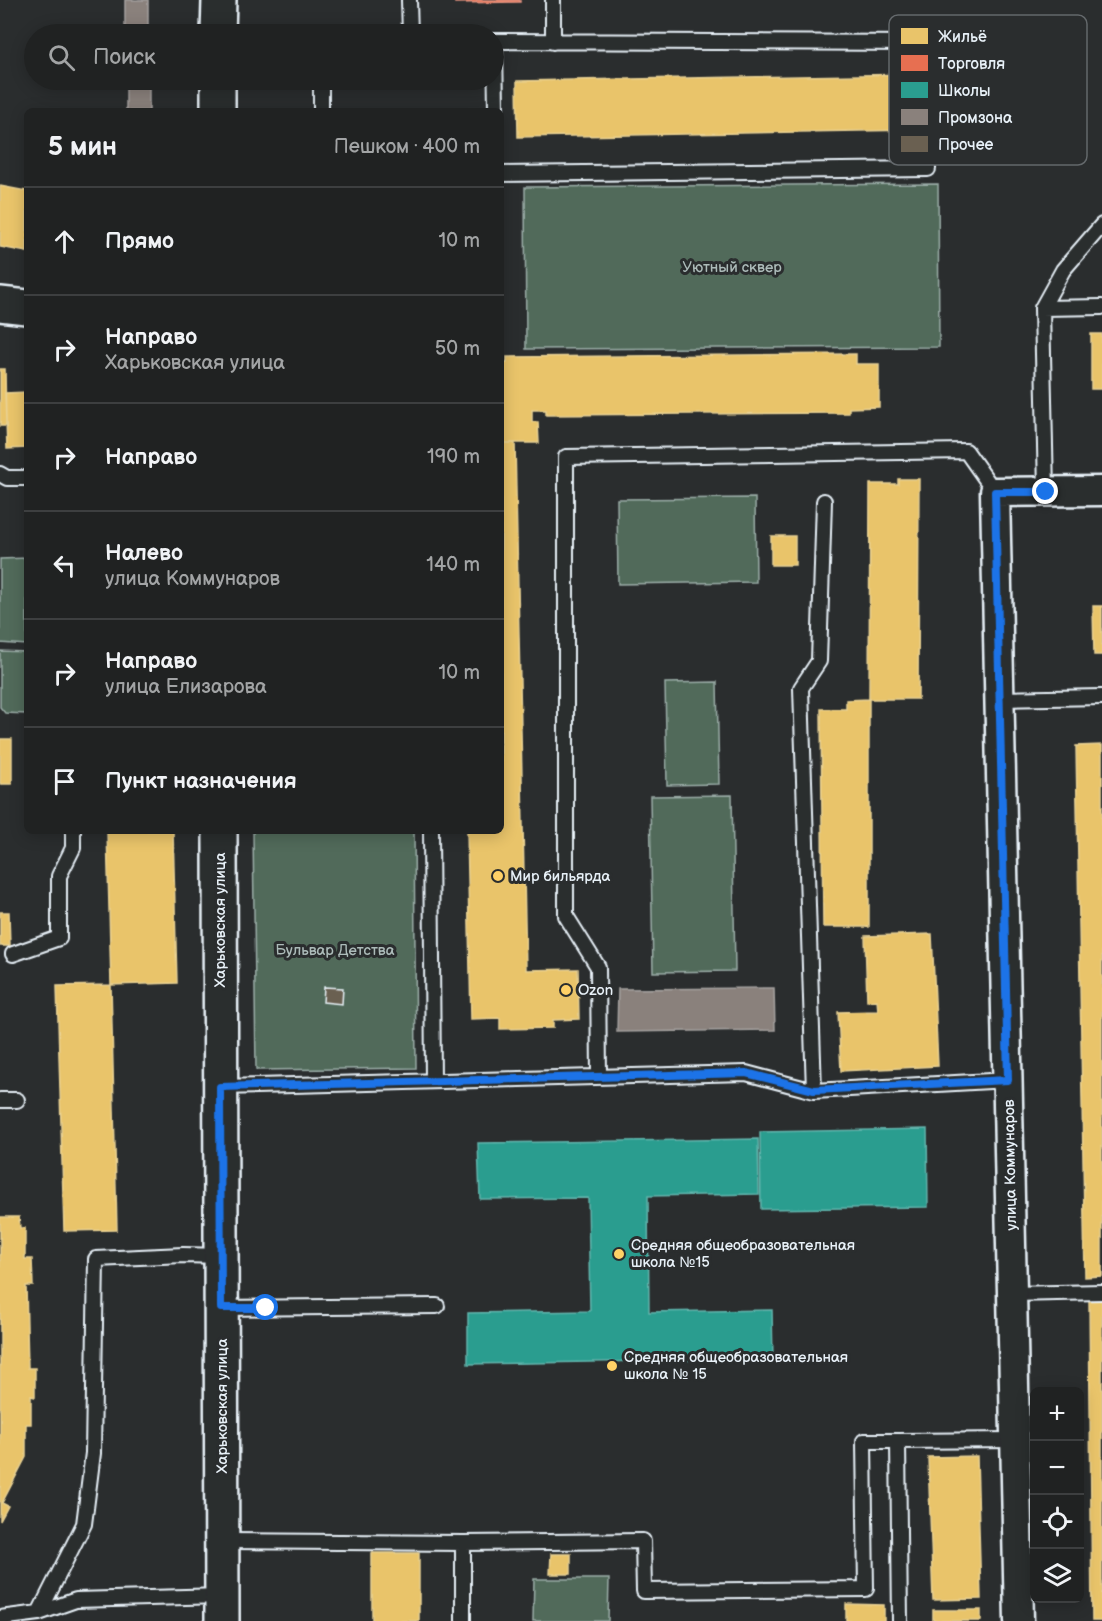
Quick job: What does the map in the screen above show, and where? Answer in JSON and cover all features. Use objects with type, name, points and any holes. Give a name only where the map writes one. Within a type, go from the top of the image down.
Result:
[{"type":"street","points":[[218,24],[219,0]]},
{"type":"street","points":[[218,90],[218,108]]},
{"type":"street","points":[[0,304],[24,307]]},
{"type":"street","points":[[995,492],[1102,491]]},
{"type":"street","name":"улица Коммунаров","points":[[995,492],[1018,1621]]},
{"type":"street","name":"Харьковская улица","points":[[220,834],[222,1609]]},
{"type":"lane","points":[[409,0],[410,24]]},
{"type":"lane","points":[[553,0],[553,42]]},
{"type":"lane","points":[[504,41],[889,43]]},
{"type":"lane","points":[[321,90],[321,108]]},
{"type":"lane","points":[[495,90],[496,108]]},
{"type":"lane","points":[[504,174],[928,170],[928,165]]},
{"type":"lane","points":[[1046,492],[1042,308],[1063,270],[1102,225]]},
{"type":"lane","points":[[1042,308],[1102,308]]},
{"type":"lane","points":[[599,1077],[598,967],[566,916],[566,457],[966,451],[995,492]]},
{"type":"lane","points":[[0,474],[7,478],[24,478]]},
{"type":"lane","points":[[814,1090],[801,688],[819,661],[824,501]]},
{"type":"lane","points":[[1000,699],[1102,698]]},
{"type":"lane","points":[[13,954],[58,938],[59,876],[73,848],[73,834]]},
{"type":"lane","points":[[431,834],[433,1081]]},
{"type":"lane","points":[[220,1087],[746,1073],[814,1090],[1008,1080]]},
{"type":"lane","points":[[0,1100],[17,1100]]},
{"type":"lane","points":[[39,1613],[84,1524],[93,1453],[96,1258],[221,1256]]},
{"type":"lane","points":[[1012,1294],[1102,1292]]},
{"type":"lane","points":[[221,1308],[437,1306]]},
{"type":"lane","points":[[222,1541],[463,1543],[643,1541],[644,1591],[866,1589],[864,1441],[1015,1440]]},
{"type":"lane","points":[[898,1441],[900,1621]]},
{"type":"lane","points":[[463,1543],[464,1621]]},
{"type":"lane","points":[[0,1618],[39,1613],[76,1600],[222,1609]]},
{"type":"green space","name":"Уютный сквер","points":[[938,184],[939,347],[526,349],[525,187]]},
{"type":"green space","points":[[755,498],[756,582],[618,584],[617,499]]},
{"type":"green space","points":[[24,558],[24,645],[0,643],[0,559]]},
{"type":"green space","points":[[0,651],[24,652],[24,714],[5,713],[0,707]]},
{"type":"green space","points":[[717,682],[719,784],[667,785],[665,683]]},
{"type":"green space","points":[[732,795],[735,971],[653,972],[650,796]]},
{"type":"green space","name":"Бульвар Детства","points":[[253,834],[414,834],[416,1068],[256,1070]]},
{"type":"green space","points":[[534,1579],[609,1579],[608,1621],[533,1621]]},
{"type":"building: Жильё","points":[[889,74],[889,131],[518,137],[517,81]]},
{"type":"building: Жильё","points":[[0,186],[24,190],[24,251],[0,247]]},
{"type":"building: Жильё","points":[[1091,334],[1102,334],[1102,389],[1091,389]]},
{"type":"building: Жильё","points":[[856,354],[856,364],[879,364],[879,407],[849,408],[849,413],[546,415],[546,410],[532,410],[532,422],[538,422],[539,443],[504,443],[504,362],[507,362],[507,357]]},
{"type":"building: Жильё","points":[[0,369],[5,369],[6,426],[0,426]]},
{"type":"building: Жильё","points":[[24,392],[24,448],[7,449],[5,393]]},
{"type":"building: Жильё","points":[[504,443],[515,443],[526,970],[578,969],[579,1019],[553,1020],[553,1028],[500,1029],[500,1018],[471,1019],[467,834],[504,834]]},
{"type":"building: Жильё","points":[[898,479],[919,479],[918,699],[869,699],[870,484],[898,484]]},
{"type":"building: Жильё","points":[[771,536],[795,536],[795,565],[771,565]]},
{"type":"building: Жильё","points":[[1093,606],[1102,606],[1102,655],[1094,655]]},
{"type":"building: Жильё","points":[[869,699],[869,927],[823,927],[821,709],[846,709],[846,700]]},
{"type":"building: Жильё","points":[[0,739],[12,739],[12,784],[0,784]]},
{"type":"building: Жильё","points":[[1102,745],[1102,1276],[1085,1277],[1076,746]]},
{"type":"building: Жильё","points":[[107,834],[173,834],[177,983],[111,985]]},
{"type":"building: Жильё","points":[[0,912],[9,912],[10,946],[0,946]]},
{"type":"building: Жильё","points":[[932,934],[938,1066],[841,1071],[838,1012],[878,1011],[877,1000],[867,1001],[865,936]]},
{"type":"building: Жильё","points":[[111,985],[117,1230],[64,1231],[57,986]]},
{"type":"building: Жильё","points":[[0,1217],[19,1217],[20,1228],[25,1228],[25,1259],[32,1259],[33,1286],[26,1286],[28,1368],[35,1368],[35,1397],[31,1396],[31,1424],[26,1424],[26,1457],[2,1503],[8,1506],[0,1521]]},
{"type":"building: Жильё","points":[[1089,1300],[1102,1300],[1102,1621],[1092,1621]]},
{"type":"building: Жильё","points":[[977,1456],[981,1599],[933,1600],[928,1457]]},
{"type":"building: Жильё","points":[[372,1553],[419,1553],[419,1621],[372,1621]]},
{"type":"building: Жильё","points":[[551,1554],[571,1554],[571,1574],[550,1574]]},
{"type":"building: Жильё","points":[[846,1604],[884,1605],[884,1621],[846,1621]]},
{"type":"building: Жильё","points":[[933,1610],[981,1610],[981,1621],[933,1621]]},
{"type":"building: Торговля","points":[[455,0],[520,0],[520,2],[455,3]]},
{"type":"building: Школы","points":[[927,1129],[928,1207],[761,1209],[760,1132]]},
{"type":"building: Школы","name":"Средняя общеобразовательная школа №15","points":[[758,1139],[759,1194],[648,1196],[649,1312],[772,1310],[773,1359],[468,1364],[468,1313],[590,1311],[588,1198],[480,1199],[478,1143]]},
{"type":"building: Промзона","points":[[125,0],[148,0],[148,24],[125,24]]},
{"type":"building: Промзона","points":[[126,90],[149,90],[149,108],[126,108]]},
{"type":"building: Промзона","points":[[774,988],[775,1030],[617,1032],[618,989]]},
{"type":"building: Прочее","points":[[324,987],[343,988],[342,1004],[323,1002]]},
{"type":"place","name":"Мир бильярда","points":[[498,876]]},
{"type":"place","name":"Ozon","points":[[566,990]]},
{"type":"place","name":"Средняя общеобразовательная школа №15","points":[[619,1254]]},
{"type":"place","name":"Средняя общеобразовательная школа № 15","points":[[612,1366]]},
{"type":"route","points":[[266,1308],[221,1308],[220,1087],[746,1073],[814,1090],[1008,1080],[995,492],[1046,492]]}]
